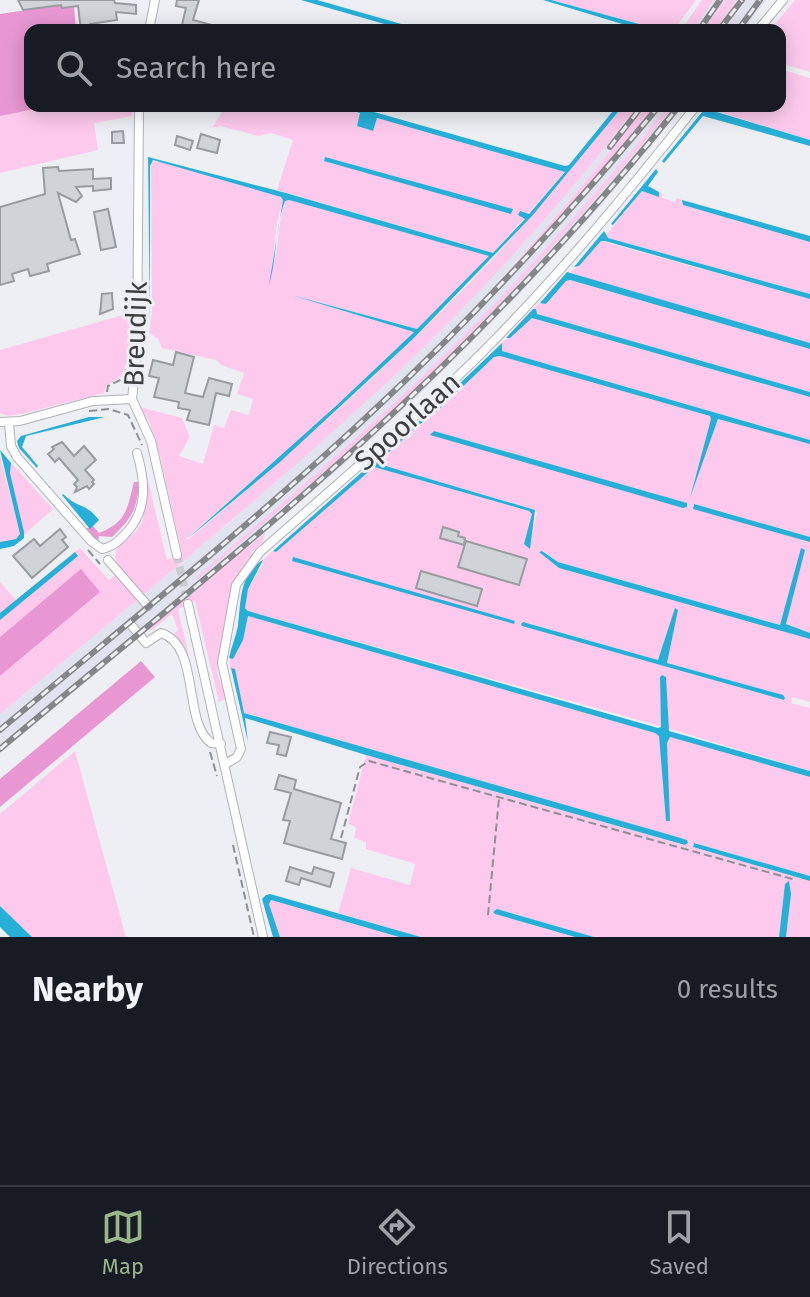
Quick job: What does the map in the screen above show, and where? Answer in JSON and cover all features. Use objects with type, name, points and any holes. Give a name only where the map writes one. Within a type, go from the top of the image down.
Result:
[{"type":"street","points":[[150,24],[155,0]]},
{"type":"street","points":[[763,24],[783,0]]},
{"type":"street","name":"Breudijk","points":[[139,112],[137,354],[132,399],[151,441],[177,555]]},
{"type":"street","name":"Spoorlaan","points":[[226,764],[237,757],[241,749],[222,663],[236,585],[245,570],[260,552],[456,378],[510,323],[573,257],[691,112]]},
{"type":"street","points":[[105,549],[91,541],[17,457],[5,423],[93,401],[132,399]]},
{"type":"street","points":[[105,549],[123,536],[141,508],[144,484],[137,453]]},
{"type":"street","points":[[105,549],[105,563],[148,606]]},
{"type":"street","points":[[188,604],[263,937]]},
{"type":"street","points":[[132,626],[146,643],[161,633],[175,642],[186,668],[203,735],[211,743],[221,744]]},
{"type":"path","points":[[341,838],[360,767],[369,761],[796,880]]},
{"type":"path","points":[[214,767],[220,782]]},
{"type":"path","points":[[488,915],[499,797]]},
{"type":"path","points":[[231,834],[254,937]]},
{"type":"shaded area","points":[[551,0],[696,0],[678,24],[639,24]]},
{"type":"shaded area","points":[[702,0],[714,0],[697,24],[685,24]]},
{"type":"shaded area","points":[[714,0],[725,0],[707,24],[697,24]]},
{"type":"shaded area","points":[[725,0],[737,0],[719,24],[707,24]]},
{"type":"shaded area","points":[[737,0],[766,0],[748,24],[719,24]]},
{"type":"shaded area","points":[[795,0],[810,0],[810,72],[786,65],[786,24],[775,24]]},
{"type":"shaded area","points":[[61,5],[62,8],[74,7],[75,24],[24,24],[24,112],[132,112],[132,116],[94,123],[98,150],[0,173],[0,14]]},
{"type":"shaded area","points":[[61,5],[62,8],[74,7],[75,24],[24,24],[24,111],[0,116],[0,14]]},
{"type":"shaded area","points":[[786,71],[810,78],[810,140],[719,112],[786,112]]},
{"type":"shaded area","points":[[222,112],[354,112],[361,114],[357,126],[372,131],[377,118],[565,172],[493,253],[277,190],[293,140],[271,133],[259,136],[220,126],[212,128]]},
{"type":"shaded area","points":[[618,112],[632,112],[523,243],[431,340],[252,503],[0,714],[0,676],[100,592],[81,570],[0,637],[0,582],[16,600],[80,548],[109,580],[121,570],[116,560],[118,547],[140,527],[143,519],[145,495],[140,455],[167,560],[182,553],[160,456],[149,421],[140,407],[182,418],[190,437],[179,456],[203,464],[214,425],[224,428],[231,410],[249,415],[253,399],[237,394],[244,373],[221,365],[216,360],[162,348],[158,339],[149,333],[152,313],[151,162],[157,161],[281,197],[272,268],[286,200],[490,256],[417,329],[291,295],[414,332],[186,539],[386,365],[461,292]]},
{"type":"shaded area","points":[[632,112],[641,112],[498,282],[586,188],[650,112],[678,112],[603,203],[515,299],[422,392],[340,468],[0,753],[0,714],[244,510],[400,370],[536,228]]},
{"type":"shaded area","points":[[641,112],[650,112],[586,188],[498,283]]},
{"type":"shaded area","points":[[664,112],[669,112],[601,193],[445,359],[323,473],[198,579],[196,577],[365,430],[430,369],[516,281]]},
{"type":"shaded area","points":[[642,191],[659,197],[659,192],[662,198],[675,202],[677,198],[682,200],[683,205],[810,242],[810,294],[608,238],[606,235]]},
{"type":"shaded area","points":[[601,241],[810,299],[810,343],[573,275],[570,272]]},
{"type":"shaded area","points":[[569,280],[810,349],[810,392],[536,314],[533,309],[540,303],[546,304]]},
{"type":"shaded area","points":[[130,313],[131,352],[121,377],[106,386],[104,393],[21,414],[8,416],[0,413],[0,350]]},
{"type":"shaded area","points":[[531,318],[810,397],[810,440],[502,351],[502,343]]},
{"type":"shaded area","points":[[501,356],[710,416],[712,418],[690,497],[718,419],[810,444],[810,537],[694,504],[692,507],[810,542],[810,633],[786,624],[804,548],[780,625],[558,562],[543,551],[539,552],[559,568],[810,639],[810,702],[792,697],[791,703],[810,708],[810,771],[245,608],[248,589],[263,564],[260,562],[374,467],[529,511],[532,514],[529,542],[537,514],[535,510],[379,464],[378,461],[494,357]],"holes":[[[434,431],[686,503],[431,435]],[[676,608],[666,663],[782,695],[783,700],[522,624],[524,622],[658,660]]]},
{"type":"shaded area","points":[[0,456],[20,534],[16,539],[0,542]]},
{"type":"shaded area","points":[[11,463],[53,509],[24,535],[10,473]]},
{"type":"shaded area","points":[[134,482],[139,482],[138,492],[129,519],[112,537],[99,536],[98,542],[85,529],[93,526],[99,533],[121,519]]},
{"type":"shaded area","points":[[265,533],[263,541],[252,552],[254,555],[236,580],[217,673],[227,698],[219,702],[195,601],[178,609],[189,656],[173,635],[178,630],[172,614],[149,629]]},
{"type":"shaded area","points":[[81,569],[100,592],[0,676],[0,637]]},
{"type":"shaded area","points":[[248,616],[655,733],[659,736],[666,821],[667,742],[670,737],[810,777],[810,876],[695,843],[693,847],[810,881],[810,937],[786,937],[791,894],[785,884],[779,937],[594,937],[497,909],[495,914],[575,937],[421,937],[338,913],[351,868],[410,885],[415,864],[366,849],[366,842],[354,838],[356,827],[348,824],[366,755],[684,845],[687,840],[244,713],[231,668],[230,672],[230,658],[233,659]]},
{"type":"shaded area","points":[[141,661],[155,677],[0,807],[0,779]]},
{"type":"shaded area","points":[[75,751],[126,937],[32,937],[0,906],[0,814]]},
{"type":"shaded area","points":[[271,900],[399,937],[280,937],[269,904]]},
{"type":"water","points":[[301,0],[317,0],[401,24],[384,24]]},
{"type":"water","points":[[543,0],[639,24],[622,24]]},
{"type":"water","points":[[356,112],[374,112],[565,166],[612,112],[618,112],[532,216],[413,339],[280,462],[186,540],[414,332],[291,295],[417,329],[489,256],[285,201],[280,220],[281,197],[153,160],[150,166],[150,325],[148,157],[493,253],[525,219],[518,215],[520,211],[529,214],[565,172],[377,118],[373,131],[357,126],[360,113]]},
{"type":"water","points":[[702,112],[717,112],[810,140],[810,146],[703,116],[664,163],[662,161]]},
{"type":"water","points":[[325,157],[513,209],[511,214],[324,161]]},
{"type":"water","points":[[656,169],[658,172],[648,186],[659,192],[659,197],[642,191],[611,224]]},
{"type":"water","points":[[682,200],[810,236],[810,242],[683,205]]},
{"type":"water","points":[[604,231],[608,238],[810,294],[810,299],[605,241],[601,241],[579,266],[574,267]]},
{"type":"water","points":[[567,272],[810,343],[810,349],[570,280],[546,304],[540,303]]},
{"type":"water","points":[[533,309],[537,314],[810,392],[810,397],[532,318],[510,338],[506,338]]},
{"type":"water","points":[[502,343],[502,351],[810,440],[810,444],[718,419],[690,498],[710,416],[500,356],[494,357],[435,413],[432,412]]},
{"type":"water","points":[[89,417],[105,417],[26,436],[22,447],[37,468],[19,448],[17,441],[21,436]]},
{"type":"water","points":[[424,417],[427,418],[379,464],[535,510],[530,549],[524,544],[532,514],[529,511],[374,467],[276,552],[273,551]]},
{"type":"water","points":[[434,431],[687,503],[687,507],[430,435]]},
{"type":"water","points":[[0,450],[11,463],[10,473],[24,538],[14,546],[0,549],[0,542],[16,539],[20,534]]},
{"type":"water","points":[[63,494],[90,510],[99,520],[90,529]]},
{"type":"water","points":[[694,504],[810,537],[810,542],[693,509]]},
{"type":"water","points":[[801,548],[805,550],[786,624],[810,633],[810,639],[559,568],[539,552],[558,562],[780,625]]},
{"type":"water","points":[[75,552],[78,556],[0,620],[0,613]]},
{"type":"water","points":[[293,557],[515,621],[514,624],[292,561]]},
{"type":"water","points":[[263,560],[248,589],[245,608],[248,611],[658,728],[661,727],[662,675],[666,677],[669,731],[810,771],[810,777],[670,737],[667,743],[670,821],[666,821],[659,736],[655,733],[248,616],[243,640],[233,659],[229,658],[245,581]]},
{"type":"water","points":[[675,608],[678,610],[667,663],[783,695],[784,700],[521,624],[523,622],[658,660]]},
{"type":"water","points":[[231,668],[235,669],[244,713],[667,834],[688,843],[685,845],[366,755],[245,718],[248,742]]},
{"type":"water","points":[[694,843],[810,876],[810,881],[693,847]]},
{"type":"water","points":[[789,881],[791,894],[786,937],[779,937],[785,884]]},
{"type":"water","points":[[270,894],[421,937],[399,937],[271,900],[269,904],[280,937],[273,937],[262,899]]},
{"type":"water","points":[[0,906],[32,937],[10,937],[0,927]]},
{"type":"water","points":[[497,909],[594,937],[575,937],[495,914],[493,912]]},
{"type":"building","points":[[18,0],[114,0],[115,3],[136,5],[136,14],[116,12],[117,20],[90,24],[80,24],[78,6],[23,10]]},
{"type":"building","points":[[177,0],[199,0],[193,20],[208,24],[182,24],[186,8],[176,6]]},
{"type":"building","points":[[123,131],[124,143],[112,143],[112,132]]},
{"type":"building","points":[[201,134],[220,140],[217,153],[197,148]]},
{"type":"building","points":[[177,136],[193,141],[190,150],[175,145]]},
{"type":"building","points":[[58,167],[59,171],[93,169],[93,179],[111,178],[111,189],[93,191],[93,186],[76,187],[82,196],[76,202],[58,193],[71,240],[75,239],[80,254],[47,264],[49,271],[30,276],[28,269],[12,274],[14,281],[0,285],[0,207],[45,194],[43,168]]},
{"type":"building","points":[[108,209],[116,247],[101,250],[94,212]]},
{"type":"building","points":[[112,293],[113,309],[100,314],[102,294]]},
{"type":"building","points":[[176,352],[194,357],[185,393],[203,397],[209,378],[232,384],[229,396],[216,393],[209,425],[187,420],[190,410],[178,408],[179,402],[154,397],[159,378],[149,376],[153,360],[173,365]]},
{"type":"building","points":[[62,442],[74,456],[84,446],[96,460],[85,470],[94,480],[89,489],[87,486],[75,492],[77,487],[74,484],[78,480],[59,458],[55,462],[48,454],[54,449],[52,447]]},
{"type":"building","points":[[443,527],[459,532],[458,536],[465,538],[464,545],[440,538]]},
{"type":"building","points":[[60,529],[66,537],[62,540],[68,547],[32,578],[13,556],[34,539],[40,546]]},
{"type":"building","points":[[466,541],[527,559],[519,585],[458,567]]},
{"type":"building","points":[[421,571],[482,589],[477,606],[416,588]]},
{"type":"building","points":[[270,732],[291,737],[286,756],[277,754],[279,745],[267,743]]},
{"type":"building","points":[[279,775],[296,780],[294,789],[341,803],[331,839],[346,843],[342,859],[284,843],[290,821],[283,820],[291,793],[275,789]]},
{"type":"building","points":[[290,867],[312,874],[314,867],[334,873],[330,887],[301,878],[299,885],[286,881]]},
{"type":"tunnel","points":[[177,555],[188,604]]},
{"type":"railway","points":[[703,24],[720,0]]},
{"type":"railway","points":[[724,24],[742,0]]},
{"type":"railway","points":[[742,24],[760,0]]},
{"type":"railway","points":[[610,147],[637,112]]},
{"type":"railway","points":[[0,730],[236,533],[373,411],[521,263],[654,112]]},
{"type":"railway","points":[[0,749],[272,522],[402,405],[565,239],[674,112]]}]
